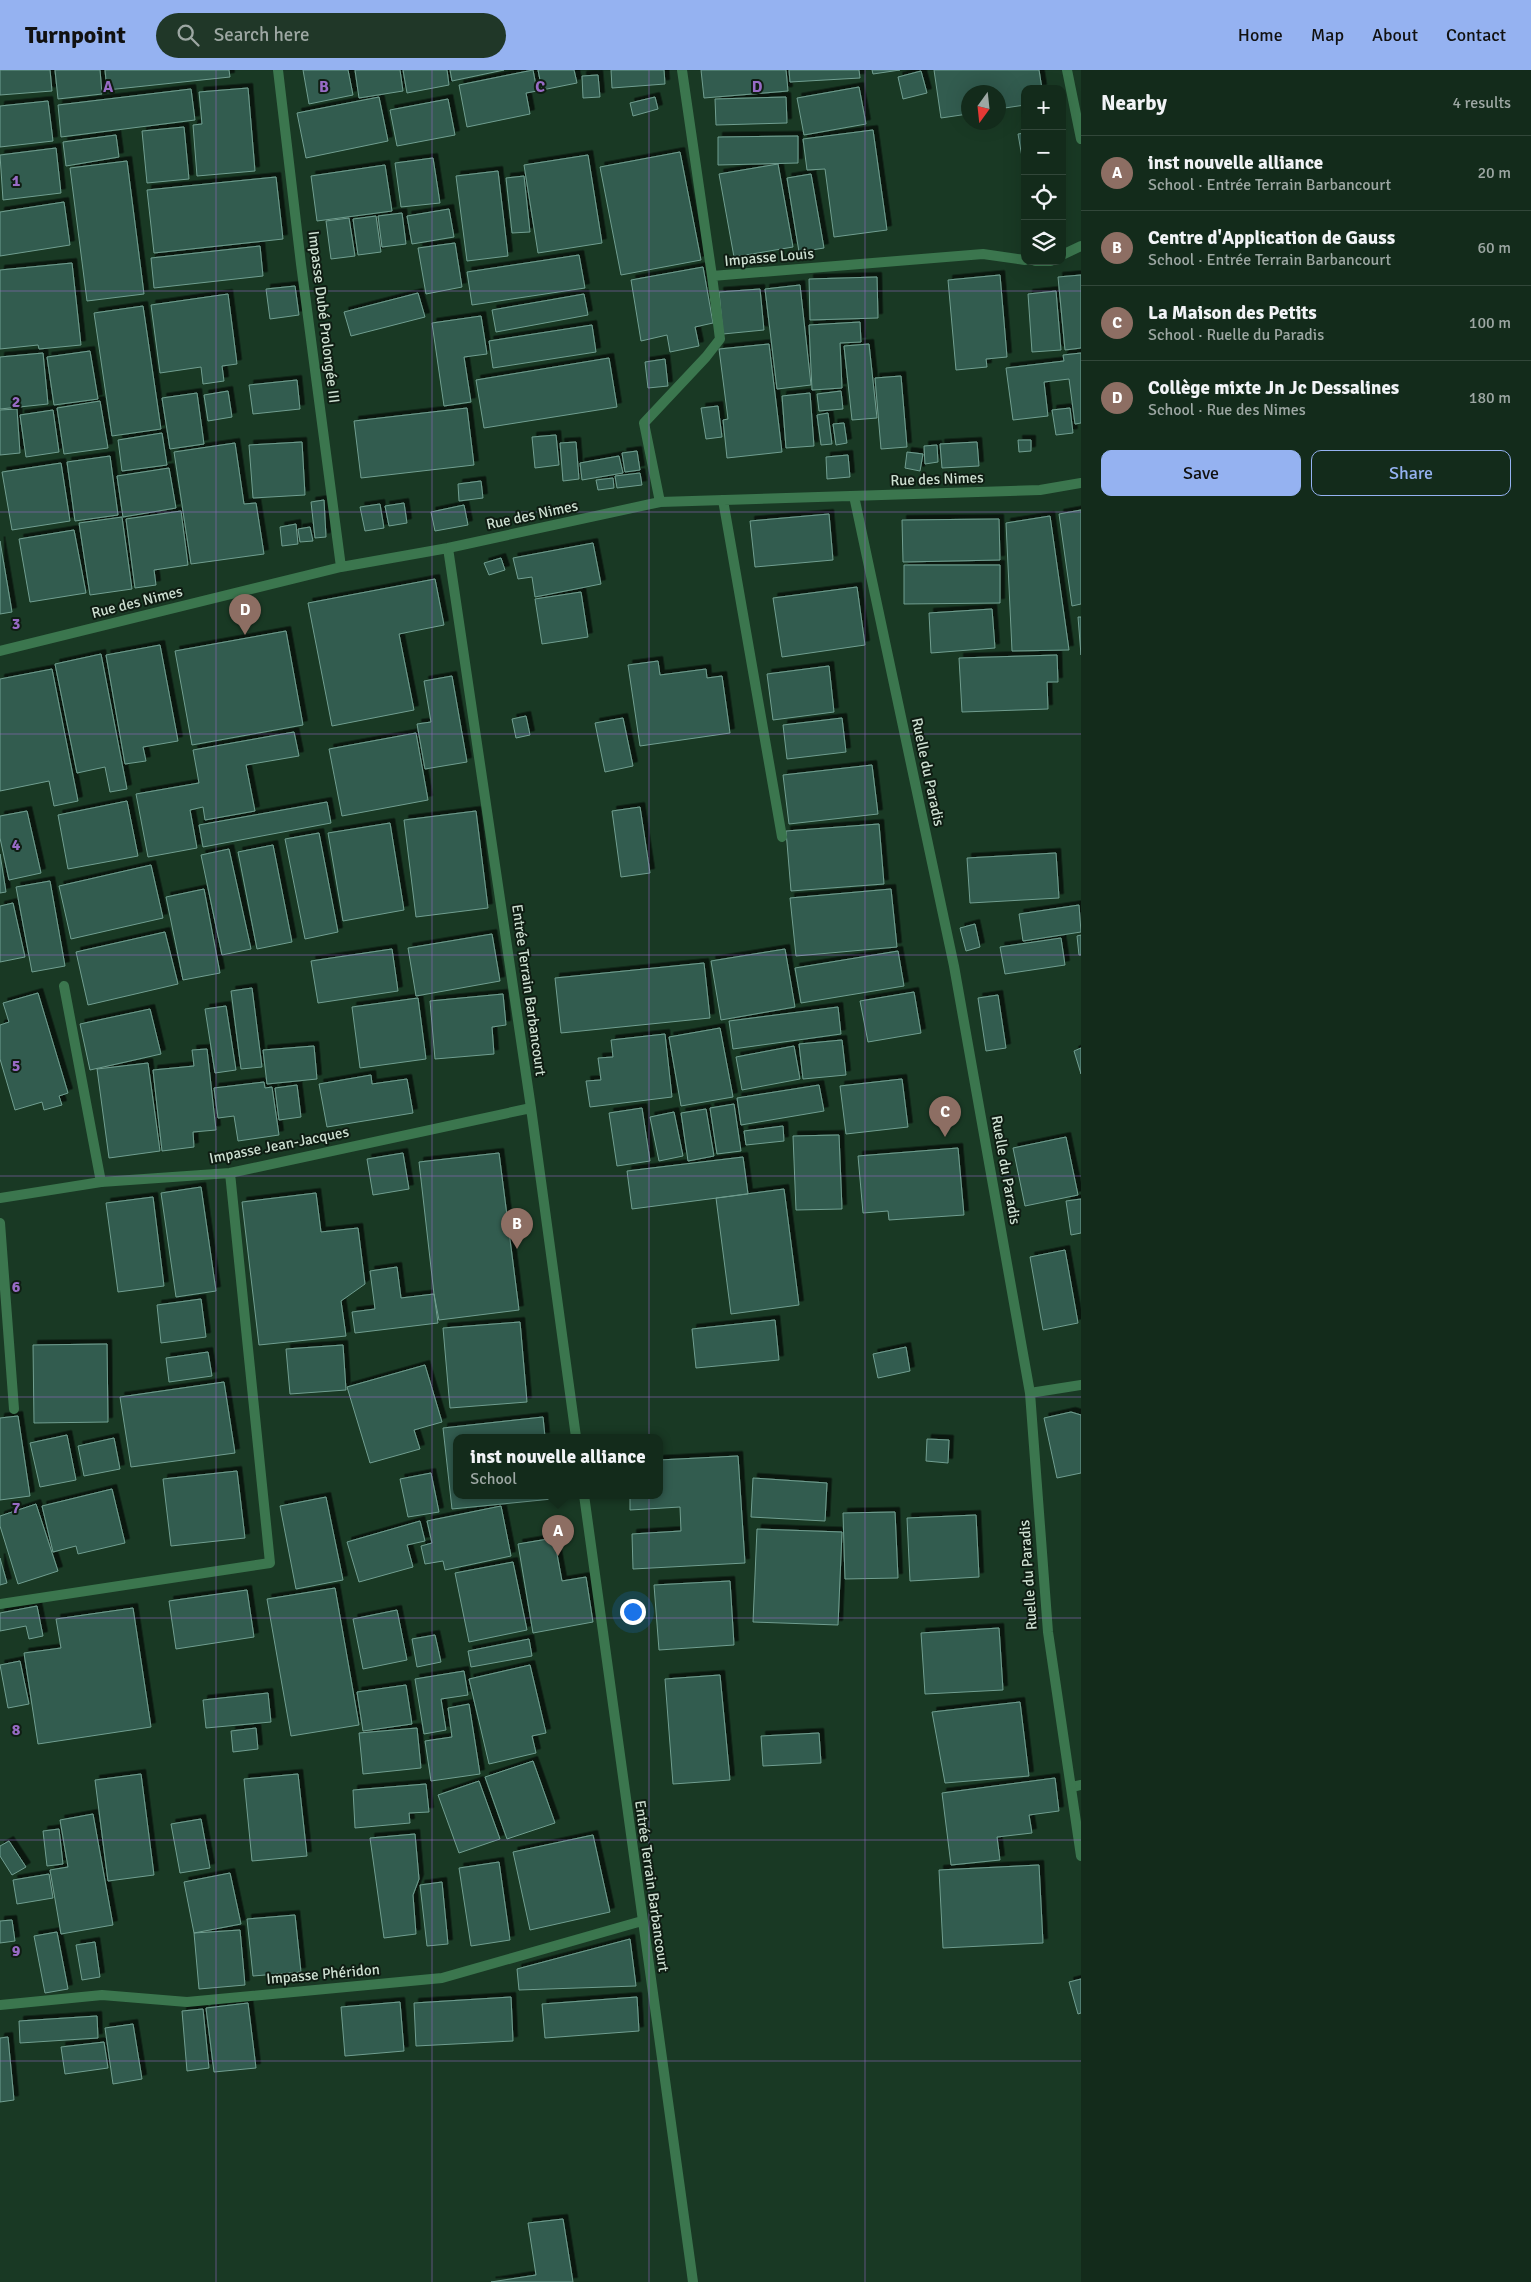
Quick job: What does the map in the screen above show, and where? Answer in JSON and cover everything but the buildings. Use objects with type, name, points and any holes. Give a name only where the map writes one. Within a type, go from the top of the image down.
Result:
[{"type":"street","name":"Impasse Dubé Prolongée III","points":[[278,70],[300,254],[342,567]]},
{"type":"street","points":[[682,70],[712,276]]},
{"type":"street","points":[[1067,70],[1081,139]]},
{"type":"street","points":[[1066,253],[1081,246]]},
{"type":"street","name":"Impasse Louis","points":[[660,502],[644,423],[706,357],[720,338],[712,276],[983,254],[1021,259]]},
{"type":"street","name":"Rue des Nimes","points":[[0,651],[342,567],[448,548],[660,502],[1040,490],[1081,483]]},
{"type":"street","name":"Ruelle du Paradis","points":[[854,496],[954,966],[1030,1393],[1048,1632],[1076,1786],[1081,1856]]},
{"type":"street","points":[[723,500],[782,838]]},
{"type":"street","name":"Entrée Terrain Barbancourt","points":[[448,548],[532,1108],[576,1434]]},
{"type":"street","points":[[64,986],[101,1182]]},
{"type":"street","name":"Impasse Jean-Jacques","points":[[0,1198],[101,1182],[230,1173],[532,1108]]},
{"type":"street","points":[[0,1604],[270,1563],[230,1173]]},
{"type":"street","points":[[0,1223],[14,1409]]},
{"type":"street","points":[[1030,1393],[1081,1385]]},
{"type":"street","name":"Entrée Terrain Barbancourt","points":[[585,1499],[693,2282]]},
{"type":"street","name":"Impasse Phéridon","points":[[0,2005],[102,1994],[187,2002],[442,1978],[642,1921]]},
{"type":"place","name":"Collège mixte Jn Jc Dessalines","points":[[245,635]]},
{"type":"place","name":"La Maison des Petits","points":[[945,1137]]},
{"type":"place","name":"Centre d'Application de Gauss","points":[[517,1249]]},
{"type":"place","name":"inst nouvelle alliance","points":[[558,1556]]}]
